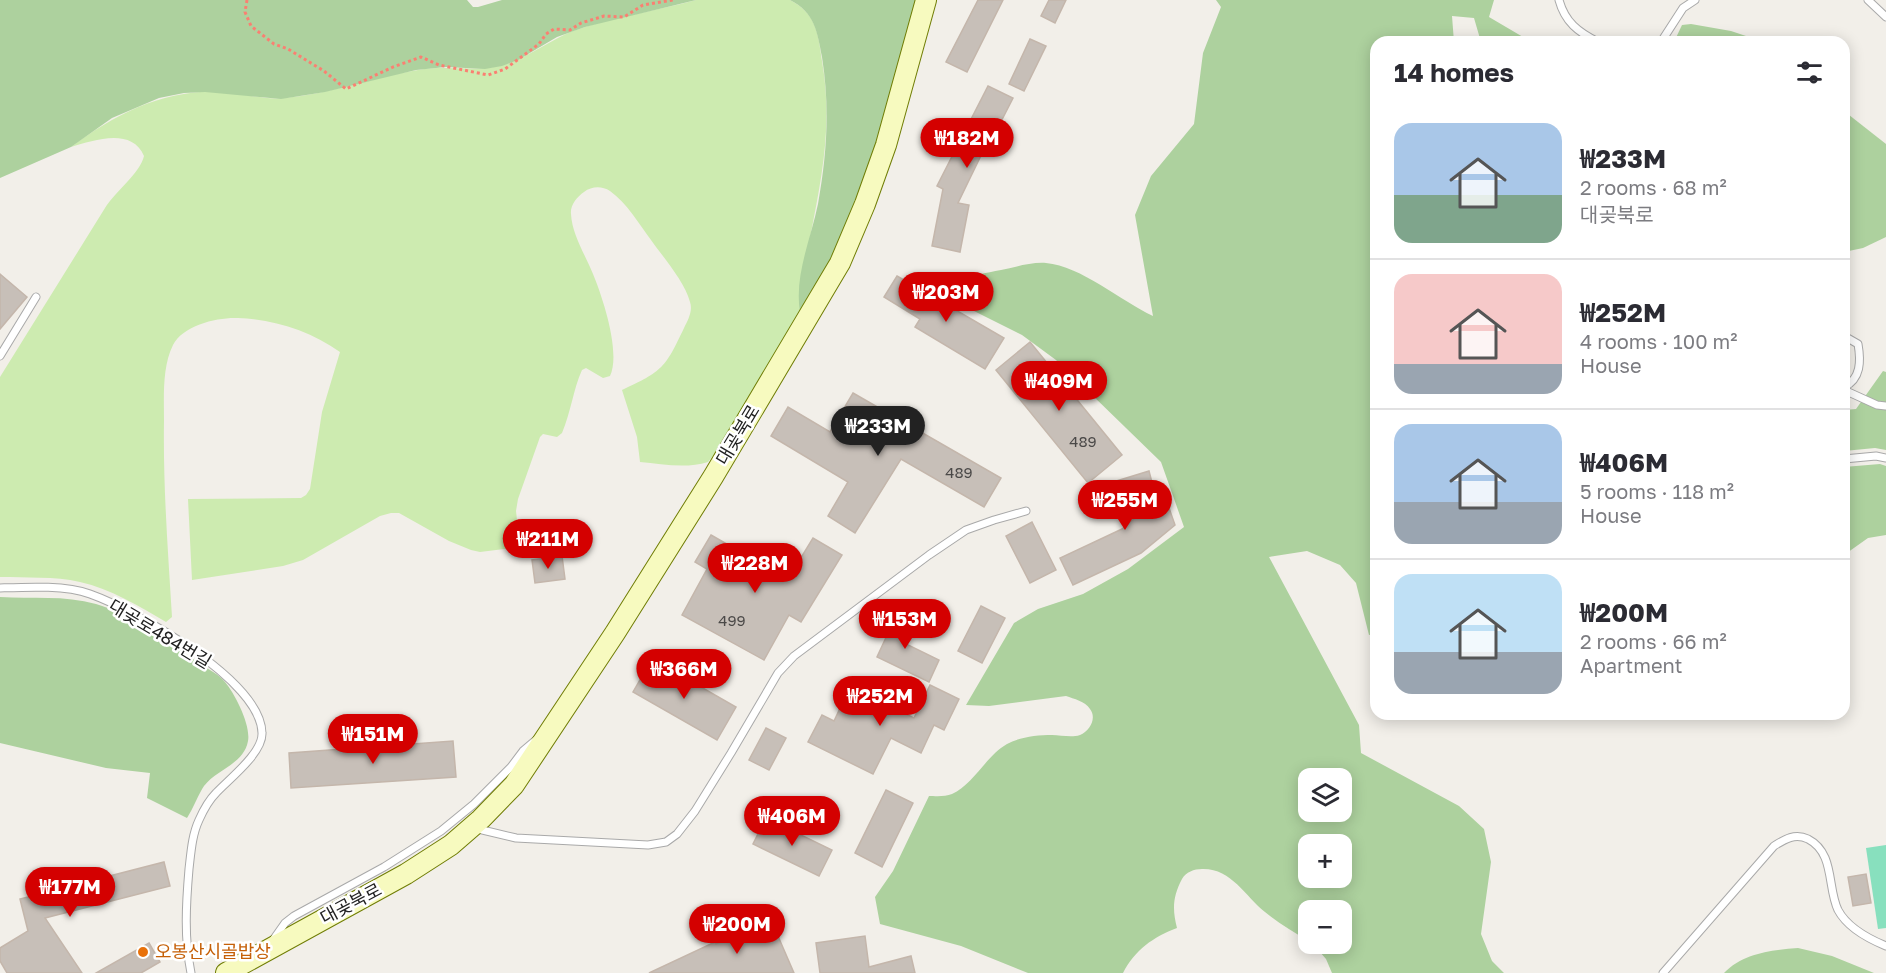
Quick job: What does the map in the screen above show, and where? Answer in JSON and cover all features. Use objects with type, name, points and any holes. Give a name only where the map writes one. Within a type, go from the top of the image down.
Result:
[{"type":"street","name":"대곶북로","points":[[226,973],[406,874],[451,845],[514,785],[615,633],[713,477],[840,263],[865,204],[886,145],[926,0]]},
{"type":"lane","points":[[1559,0],[1563,13],[1576,30],[1587,36]]},
{"type":"lane","points":[[1665,36],[1683,8],[1695,0]]},
{"type":"lane","points":[[1868,0],[1886,17]]},
{"type":"lane","points":[[0,356],[36,297]]},
{"type":"lane","points":[[1850,339],[1858,344],[1861,362],[1857,375],[1850,383]]},
{"type":"lane","points":[[1850,391],[1877,405],[1886,406]]},
{"type":"lane","points":[[1850,458],[1876,456],[1886,458]]},
{"type":"lane","points":[[471,828],[516,838],[648,845],[666,842],[676,834],[695,811],[778,673],[794,656],[966,530],[1026,511]]},
{"type":"lane","name":"대곶로484번길","points":[[0,588],[42,587],[89,594],[134,614],[196,652],[228,676],[242,692],[258,717],[262,734],[253,755],[214,795],[199,820],[192,842],[186,903],[186,949],[191,973]]},
{"type":"lane","points":[[269,949],[277,933],[294,916],[417,848],[459,817],[494,785],[531,743],[548,733]]},
{"type":"lane","points":[[1663,973],[1774,846],[1793,836],[1804,837],[1814,842],[1823,852],[1838,909],[1844,919],[1862,933],[1886,946]]},
{"type":"path","points":[[247,0],[244,12],[251,26],[274,44],[288,49],[324,71],[346,89],[421,57],[439,65],[488,75],[505,69],[539,44],[546,34],[554,29],[570,30],[581,23],[604,16],[624,17],[643,5],[673,0]]},
{"type":"green space","points":[[0,0],[467,0],[473,7],[478,7],[502,0],[696,0],[585,27],[557,37],[518,60],[502,66],[485,69],[446,67],[416,70],[325,92],[281,99],[205,92],[159,98],[112,118],[71,147],[0,178]]},
{"type":"green space","points":[[696,0],[790,0],[799,6],[811,18],[815,26],[821,51],[826,107],[825,150],[799,314],[749,404],[708,462],[683,466],[640,462],[637,437],[622,390],[655,373],[667,360],[688,319],[691,305],[679,278],[627,208],[607,189],[594,188],[587,190],[577,199],[573,204],[571,214],[577,237],[606,311],[612,340],[613,366],[610,376],[603,378],[586,368],[582,370],[562,433],[557,437],[543,434],[540,437],[518,499],[516,511],[520,547],[480,552],[471,550],[449,541],[399,513],[391,513],[380,516],[303,560],[283,566],[192,580],[188,499],[301,498],[310,489],[322,412],[340,352],[304,332],[265,321],[230,318],[211,321],[185,332],[173,345],[165,372],[164,470],[172,617],[166,622],[114,594],[80,582],[50,578],[0,577],[0,377],[105,208],[138,169],[144,156],[131,141],[122,139],[101,139],[71,147],[106,124],[143,105],[183,94],[226,92],[262,98],[284,98],[318,93],[418,70],[489,68],[517,60],[573,31]]},
{"type":"green space","points":[[790,0],[924,0],[855,228],[800,312],[799,284],[818,204],[827,112],[822,57],[814,24],[805,11]]},
{"type":"green space","points":[[1216,0],[1494,0],[1489,17],[1521,36],[1479,36],[1474,18],[1452,16],[1454,36],[1370,36],[1370,635],[1356,583],[1340,565],[1307,551],[1269,557],[1359,725],[1361,753],[1459,806],[1484,829],[1491,862],[1481,934],[1492,961],[1504,973],[1332,973],[1322,954],[1352,954],[1352,900],[1298,900],[1298,935],[1270,916],[1229,878],[1212,870],[1202,869],[1188,873],[1179,885],[1174,903],[1177,928],[1146,945],[1123,973],[1028,973],[961,946],[880,924],[875,897],[893,871],[929,796],[946,796],[960,790],[999,749],[1007,744],[1040,735],[1077,736],[1084,733],[1093,720],[1088,706],[1066,696],[989,706],[966,705],[1014,623],[1038,609],[1083,594],[1128,569],[1184,527],[1161,462],[1056,360],[1022,335],[950,299],[957,281],[979,274],[1046,263],[1073,270],[1153,316],[1135,215],[1151,176],[1194,124],[1203,53],[1221,7]]},
{"type":"green space","points":[[1691,24],[1746,36],[1677,36],[1682,25]]},
{"type":"green space","points":[[1850,116],[1886,144],[1886,237],[1863,248],[1850,251]]},
{"type":"green space","points":[[1883,371],[1886,372],[1886,450],[1875,448],[1850,450],[1850,410],[1856,409]]},
{"type":"green space","points":[[1880,464],[1886,466],[1886,535],[1868,538],[1850,551],[1850,466]]},
{"type":"green space","points":[[0,597],[72,599],[110,609],[149,629],[225,682],[245,718],[248,741],[236,761],[204,786],[187,818],[147,798],[150,773],[106,768],[0,743]]},
{"type":"green space","points":[[1886,845],[1886,928],[1878,929],[1866,848]]},
{"type":"green space","points":[[1798,948],[1832,956],[1874,973],[1724,973],[1749,957]]},
{"type":"building","points":[[978,0],[1003,0],[967,72],[946,62]]},
{"type":"building","points":[[1049,0],[1066,0],[1055,23],[1041,16]]},
{"type":"building","points":[[1030,39],[1046,46],[1024,91],[1009,84]]},
{"type":"building","points":[[988,86],[1013,98],[991,141],[989,139],[958,203],[969,205],[960,252],[932,246],[943,189],[937,186]]},
{"type":"building","points":[[0,274],[27,297],[0,329]]},
{"type":"building","points":[[897,276],[1004,338],[985,369],[915,327],[920,319],[884,297]]},
{"type":"building","points":[[1030,342],[1122,455],[1088,483],[996,370]]},
{"type":"building","points":[[853,393],[1001,478],[984,507],[901,459],[855,533],[828,516],[848,482],[771,436],[788,407],[830,432]]},
{"type":"building","points":[[1149,471],[1155,494],[1163,491],[1175,525],[1141,553],[1073,585],[1060,558],[1122,529],[1136,517],[1128,496],[1118,499],[1113,482]]},
{"type":"building","points":[[1032,522],[1056,570],[1030,583],[1006,536]]},
{"type":"building","points":[[711,535],[788,579],[813,538],[842,555],[801,622],[789,615],[764,660],[682,615],[707,569],[695,562]]},
{"type":"building","points":[[562,556],[565,579],[535,583],[532,560]]},
{"type":"building","points":[[981,606],[1005,618],[982,663],[958,651]]},
{"type":"building","points":[[890,614],[914,626],[906,644],[939,660],[929,682],[877,657],[889,631],[882,628]]},
{"type":"building","points":[[652,659],[736,707],[717,740],[633,692]]},
{"type":"building","points":[[930,685],[959,699],[944,730],[934,725],[921,753],[891,738],[873,774],[808,742],[822,715],[834,721],[850,687],[914,718]]},
{"type":"building","points":[[766,728],[786,738],[769,770],[749,760]]},
{"type":"building","points":[[453,741],[456,777],[291,788],[289,753]]},
{"type":"building","points":[[886,790],[913,803],[882,867],[855,853]]},
{"type":"building","points":[[766,818],[832,850],[819,876],[753,844]]},
{"type":"building","points":[[164,862],[170,886],[45,918],[82,973],[7,973],[0,961],[0,948],[28,931],[20,899]]},
{"type":"building","points":[[1866,874],[1871,903],[1853,906],[1848,877]]},
{"type":"building","points":[[771,920],[794,973],[649,973],[715,942],[716,944]]},
{"type":"building","points":[[865,936],[869,967],[911,956],[915,973],[820,973],[816,943]]},
{"type":"building","name":"오봉산시골밥상","points":[[149,943],[160,962],[141,973],[96,973]]},
{"type":"place","name":"오봉산시골밥상","points":[[143,952]]}]
